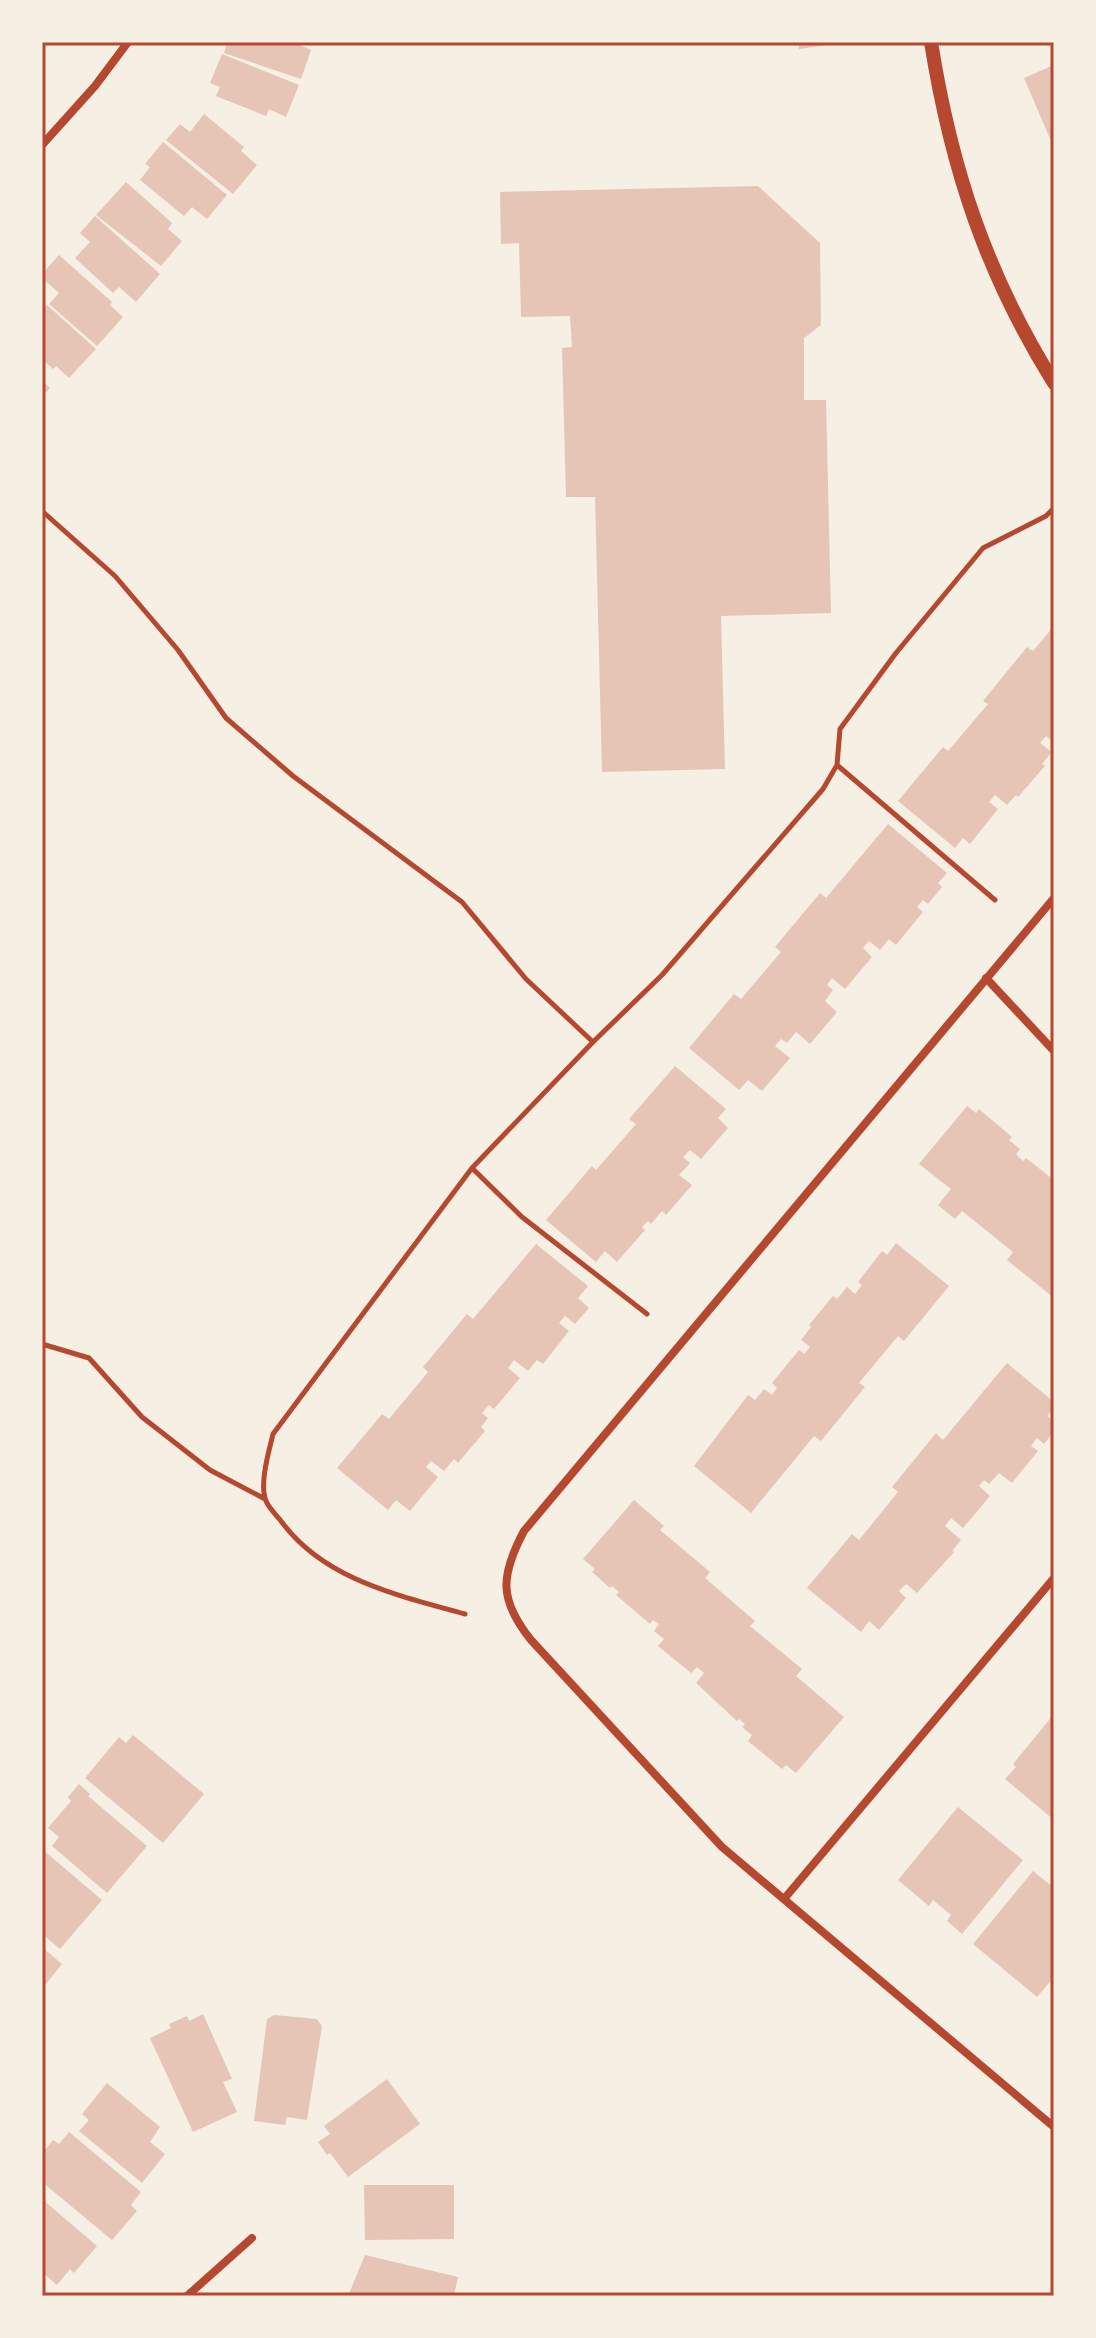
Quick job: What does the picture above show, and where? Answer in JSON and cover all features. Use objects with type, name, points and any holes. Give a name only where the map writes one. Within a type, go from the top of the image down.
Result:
[{"type":"street","points":[[42,145],[95,86],[128,42]]},
{"type":"street","points":[[931,42],[948,132],[968,206],[1009,304],[1054,383]]},
{"type":"street","points":[[1054,898],[524,1531],[512,1553],[506,1578],[506,1598],[515,1619],[531,1640],[722,1847],[1054,2127]]},
{"type":"street","points":[[986,978],[1054,1051]]},
{"type":"street","points":[[784,1899],[1054,1578]]},
{"type":"street","points":[[187,2296],[252,2238]]},
{"type":"path","points":[[265,1499],[265,1468],[273,1434],[472,1168],[662,975],[823,789],[837,765],[840,729],[896,653],[983,548],[1046,516],[1054,508]]},
{"type":"path","points":[[42,511],[115,576],[178,650],[226,718],[293,776],[462,902],[526,979],[593,1042]]},
{"type":"path","points":[[837,765],[995,900]]},
{"type":"path","points":[[472,1168],[522,1217],[647,1314]]},
{"type":"path","points":[[42,1344],[89,1358],[142,1417],[210,1470],[265,1499],[291,1534],[324,1564],[388,1593],[465,1614]]},
{"type":"building","points":[[228,42],[293,42],[311,50],[301,79],[224,53]]},
{"type":"building","points":[[798,42],[835,42],[835,44],[799,49]]},
{"type":"building","points":[[222,54],[299,85],[286,117],[269,109],[266,116],[216,96],[220,87],[210,83]]},
{"type":"building","points":[[1054,65],[1054,148],[1024,78]]},
{"type":"building","points":[[204,114],[244,147],[241,151],[257,165],[233,194],[166,140],[180,124],[190,132]]},
{"type":"building","points":[[163,142],[227,195],[207,219],[192,207],[184,216],[140,180],[150,167],[145,164]]},
{"type":"building","points":[[126,182],[172,223],[168,229],[182,241],[161,266],[96,215]]},
{"type":"building","points":[[758,186],[820,243],[821,325],[804,338],[804,400],[826,400],[831,613],[721,616],[725,769],[602,772],[595,497],[566,497],[562,348],[572,347],[570,316],[521,317],[519,243],[501,244],[500,192]]},
{"type":"building","points":[[95,216],[160,274],[136,302],[119,287],[113,293],[75,258],[90,242],[80,233]]},
{"type":"building","points":[[59,255],[112,302],[110,305],[123,317],[97,346],[49,304],[59,293],[42,278],[42,274]]},
{"type":"building","points":[[47,305],[96,349],[69,378],[42,359],[42,311]]},
{"type":"building","points":[[42,381],[50,388],[42,397]]},
{"type":"building","points":[[1054,626],[1054,743],[1046,736],[1040,743],[1052,752],[1042,764],[1045,766],[1018,797],[1016,795],[1007,805],[995,795],[989,802],[998,809],[970,844],[963,838],[955,848],[898,801],[943,747],[948,751],[988,704],[983,701],[1027,647],[1033,651]]},
{"type":"building","points":[[888,824],[947,873],[938,883],[942,887],[928,904],[923,900],[917,907],[923,912],[896,945],[889,939],[880,950],[869,941],[863,948],[872,957],[845,989],[832,978],[827,985],[833,990],[825,1001],[837,1012],[810,1044],[796,1032],[787,1043],[781,1039],[775,1046],[790,1058],[762,1091],[748,1080],[739,1090],[689,1048],[734,994],[741,999],[781,952],[775,947],[820,893],[826,898]]},
{"type":"building","points":[[675,1066],[726,1109],[718,1118],[728,1128],[701,1159],[690,1150],[683,1157],[690,1163],[679,1175],[692,1185],[666,1215],[662,1211],[651,1224],[648,1221],[642,1227],[645,1230],[617,1262],[605,1251],[596,1262],[546,1220],[592,1166],[596,1170],[636,1124],[629,1119]]},
{"type":"building","points":[[967,1106],[976,1113],[979,1109],[1012,1137],[1009,1140],[1020,1149],[1016,1154],[1023,1161],[1026,1158],[1054,1180],[1054,1298],[1007,1260],[1013,1252],[962,1211],[955,1219],[938,1205],[951,1189],[919,1164]]},
{"type":"building","points":[[896,1243],[949,1286],[904,1341],[898,1336],[859,1383],[865,1387],[821,1441],[814,1436],[751,1513],[694,1466],[748,1395],[755,1400],[764,1389],[772,1395],[777,1388],[772,1383],[799,1350],[804,1354],[810,1347],[801,1340],[833,1296],[837,1299],[847,1287],[855,1294],[862,1285],[858,1282],[882,1251],[887,1255]]},
{"type":"building","points":[[536,1244],[588,1286],[578,1298],[589,1308],[575,1324],[565,1316],[559,1323],[569,1331],[543,1364],[537,1360],[528,1371],[514,1360],[508,1368],[520,1378],[494,1409],[489,1405],[482,1413],[488,1418],[481,1427],[485,1431],[458,1463],[454,1459],[444,1471],[431,1461],[426,1467],[438,1477],[410,1511],[396,1500],[388,1510],[337,1468],[382,1414],[389,1419],[428,1372],[423,1367],[467,1314],[473,1319]]},
{"type":"building","points":[[1007,1363],[1054,1402],[1054,1408],[1047,1416],[1054,1421],[1054,1431],[1044,1444],[1037,1438],[1031,1446],[1038,1451],[1012,1483],[999,1473],[989,1484],[984,1480],[979,1486],[990,1496],[963,1528],[951,1518],[945,1526],[961,1540],[954,1552],[917,1593],[906,1584],[899,1591],[906,1598],[879,1630],[869,1621],[861,1632],[807,1588],[852,1534],[859,1540],[898,1492],[892,1487],[936,1433],[943,1440]]},
{"type":"building","points":[[634,1500],[664,1526],[660,1530],[710,1572],[705,1578],[755,1621],[750,1626],[802,1669],[796,1676],[844,1717],[796,1773],[786,1765],[782,1769],[748,1741],[752,1735],[742,1727],[745,1724],[739,1719],[737,1721],[696,1683],[704,1673],[697,1667],[691,1673],[658,1646],[664,1639],[654,1631],[659,1624],[653,1620],[650,1624],[616,1595],[619,1592],[592,1572],[595,1569],[583,1559]]},
{"type":"building","points":[[1054,1714],[1054,1820],[1005,1779],[1016,1767],[1013,1764]]},
{"type":"building","points":[[133,1735],[204,1794],[163,1843],[85,1778],[119,1737],[126,1743]]},
{"type":"building","points":[[79,1784],[90,1794],[88,1796],[147,1846],[107,1893],[52,1846],[59,1837],[48,1828],[71,1801],[68,1797]]},
{"type":"building","points":[[958,1807],[1023,1860],[962,1934],[947,1921],[951,1915],[933,1900],[929,1906],[898,1880]]},
{"type":"building","points":[[42,1849],[102,1900],[60,1949],[42,1934]]},
{"type":"building","points":[[1033,1871],[1054,1888],[1054,1977],[1037,1997],[973,1944]]},
{"type":"building","points":[[42,1947],[62,1964],[42,1989]]},
{"type":"building","points":[[203,2014],[232,2079],[223,2082],[237,2112],[193,2132],[150,2038],[171,2028],[169,2024],[187,2016],[189,2021]]},
{"type":"building","points":[[274,2015],[317,2019],[322,2026],[307,2120],[287,2117],[285,2125],[254,2121],[267,2019]]},
{"type":"building","points":[[387,2079],[420,2124],[348,2177],[318,2142],[330,2134],[324,2126]]},
{"type":"building","points":[[107,2083],[160,2127],[150,2142],[165,2154],[142,2183],[79,2131],[89,2120],[82,2114]]},
{"type":"building","points":[[69,2132],[141,2192],[131,2205],[137,2211],[112,2240],[42,2182],[42,2164],[46,2159],[42,2154],[53,2140],[59,2144]]},
{"type":"building","points":[[364,2185],[454,2185],[454,2239],[365,2240]]},
{"type":"building","points":[[42,2199],[97,2246],[74,2273],[70,2269],[57,2285],[42,2272]]},
{"type":"building","points":[[365,2255],[458,2277],[454,2296],[348,2296]]}]
